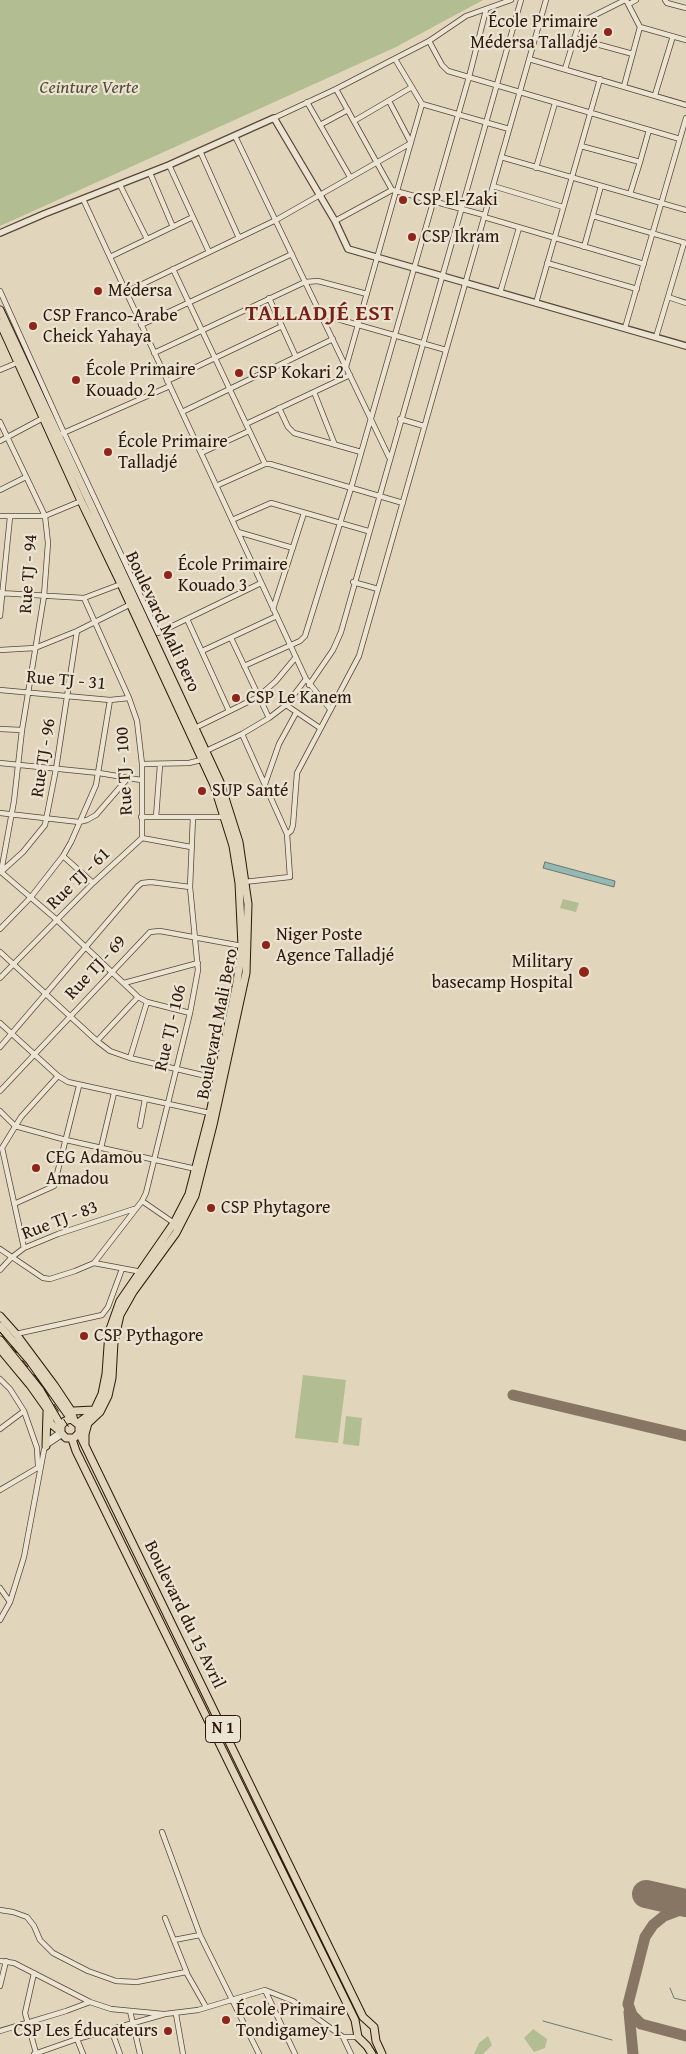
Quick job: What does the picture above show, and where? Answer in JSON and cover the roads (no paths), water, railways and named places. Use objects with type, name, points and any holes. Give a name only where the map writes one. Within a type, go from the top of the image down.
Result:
[{"type":"main road","name":"Boulevard Mali Bero","points":[[0,310],[81,501],[121,584],[133,603],[195,728],[232,816],[241,851],[242,946],[238,982],[195,1196],[176,1233],[120,1301],[112,1322],[104,1384],[96,1409]]},
{"type":"main road","name":"Boulevard Mali Bero","points":[[0,323],[46,416],[61,434],[87,499],[135,591],[133,603],[206,756],[233,846],[248,918],[246,973],[220,1079],[186,1200],[120,1315],[114,1342],[112,1378],[108,1396],[100,1412],[88,1423],[76,1424]]},
{"type":"main road","name":"Boulevard du 15 Avril","points":[[0,1316],[16,1334],[54,1385],[67,1406],[359,2008],[370,2024]]},
{"type":"main road","name":"Boulevard du 15 Avril","points":[[0,1326],[30,1361],[76,1424]]},
{"type":"main road","points":[[0,1340],[40,1390],[61,1430]]},
{"type":"main road","points":[[0,1349],[61,1430],[72,1439],[76,1424],[96,1409]]},
{"type":"main road","name":"Boulevard du 15 Avril","points":[[67,1406],[74,1411],[76,1424]]},
{"type":"main road","points":[[74,1411],[88,1412],[96,1409]]},
{"type":"main road","points":[[46,1446],[47,1410]]},
{"type":"main road","points":[[61,1430],[64,1421],[76,1424]]},
{"type":"main road","points":[[86,1446],[85,1434],[88,1423]]},
{"type":"main road","name":"Boulevard du 15 Avril","points":[[72,1439],[76,1451],[355,2020],[359,2036],[372,2054]]},
{"type":"main road","points":[[375,2037],[371,2041],[359,2036],[363,2024],[370,2024],[374,2027],[375,2037],[382,2054]]},
{"type":"street","points":[[0,233],[169,165],[235,136],[395,59],[429,41],[466,16],[511,0]]},
{"type":"street","points":[[309,685],[337,642],[521,0]]},
{"type":"street","points":[[287,834],[291,831],[293,825],[296,776],[359,656],[546,0]]},
{"type":"street","points":[[565,68],[579,23],[627,1],[636,0]]},
{"type":"street","points":[[665,0],[667,3],[685,8],[686,2]]},
{"type":"street","points":[[624,86],[640,27],[627,1]]},
{"type":"street","points":[[244,666],[302,640],[305,636],[341,523],[469,77],[486,10]]},
{"type":"street","points":[[640,27],[686,40]]},
{"type":"street","points":[[655,95],[673,36]]},
{"type":"street","points":[[574,38],[633,54]]},
{"type":"street","points":[[429,41],[444,68],[555,103],[680,139]]},
{"type":"street","points":[[395,59],[422,104],[509,129]]},
{"type":"street","points":[[529,59],[686,105]]},
{"type":"street","points":[[536,303],[600,79]]},
{"type":"street","points":[[354,121],[412,87]]},
{"type":"street","points":[[336,89],[377,163],[395,191]]},
{"type":"street","points":[[389,101],[411,143]]},
{"type":"street","points":[[307,102],[350,178]]},
{"type":"street","points":[[536,168],[555,103]]},
{"type":"street","points":[[346,367],[395,191],[422,104]]},
{"type":"street","points":[[320,125],[348,110]]},
{"type":"street","points":[[274,118],[335,221],[348,249],[686,346]]},
{"type":"street","points":[[625,328],[686,118]]},
{"type":"street","points":[[630,194],[649,130]]},
{"type":"street","points":[[235,136],[389,458]]},
{"type":"street","points":[[126,292],[276,220],[411,143]]},
{"type":"street","points":[[581,146],[640,162]]},
{"type":"street","points":[[200,151],[239,238]]},
{"type":"street","points":[[501,158],[686,210]]},
{"type":"street","points":[[169,165],[209,252]]},
{"type":"street","points":[[150,172],[173,227]]},
{"type":"street","points":[[120,184],[147,240]]},
{"type":"street","points":[[493,186],[563,208]]},
{"type":"street","points":[[584,246],[601,186]]},
{"type":"street","points":[[335,221],[395,191],[462,209],[519,228],[644,264]]},
{"type":"street","points":[[83,199],[306,680],[330,709]]},
{"type":"street","points":[[594,216],[685,243],[656,337]]},
{"type":"street","points":[[110,257],[193,217]]},
{"type":"street","points":[[500,293],[519,228]]},
{"type":"street","points":[[141,325],[292,254]]},
{"type":"street","points":[[547,263],[637,289]]},
{"type":"street","points":[[173,269],[265,464]]},
{"type":"street","points":[[154,353],[305,282],[318,281],[367,294]]},
{"type":"street","points":[[0,291],[61,434],[168,384],[282,326]]},
{"type":"street","points":[[668,297],[686,303]]},
{"type":"street","points":[[269,298],[296,357]]},
{"type":"street","points":[[320,314],[446,350]]},
{"type":"street","points":[[182,412],[333,340]]},
{"type":"street","points":[[0,370],[19,362]]},
{"type":"street","points":[[246,424],[350,376]]},
{"type":"street","points":[[314,392],[335,445]]},
{"type":"street","points":[[279,408],[290,430],[300,435],[361,452]]},
{"type":"street","points":[[0,441],[46,416]]},
{"type":"street","points":[[400,419],[424,426]]},
{"type":"street","name":"Rue TJ - 94","points":[[0,422],[45,516],[48,544],[44,596],[22,730],[12,814],[0,872]]},
{"type":"street","points":[[201,453],[249,431]]},
{"type":"street","points":[[216,486],[265,464],[402,503]]},
{"type":"street","points":[[0,490],[26,477]]},
{"type":"street","points":[[0,516],[45,516],[81,501]]},
{"type":"street","points":[[232,520],[271,504],[368,531]]},
{"type":"street","points":[[274,610],[304,513]]},
{"type":"street","points":[[0,616],[10,517]]},
{"type":"street","points":[[238,532],[293,548]]},
{"type":"street","points":[[354,582],[378,589]]},
{"type":"street","points":[[135,591],[158,633],[261,583]]},
{"type":"street","points":[[1,593],[84,598],[121,584]]},
{"type":"street","name":"Rue TJ - 100","points":[[84,598],[129,698],[139,728],[142,764],[142,838]]},
{"type":"street","points":[[0,650],[35,648],[77,631],[133,603]]},
{"type":"street","points":[[202,651],[277,616]]},
{"type":"street","points":[[187,619],[229,711]]},
{"type":"street","name":"Rue TJ - 96","points":[[0,872],[23,852],[42,830],[48,817],[77,631]]},
{"type":"street","points":[[231,638],[269,718]]},
{"type":"street","points":[[195,728],[258,697],[276,681],[296,657]]},
{"type":"street","points":[[142,764],[189,763],[206,756],[269,718],[286,705],[306,680]]},
{"type":"street","name":"Rue TJ - 31","points":[[0,690],[110,700],[129,698]]},
{"type":"street","points":[[0,929],[31,897],[63,856],[93,792],[99,774],[110,700]]},
{"type":"street","points":[[286,705],[320,728]]},
{"type":"street","points":[[265,784],[278,744],[296,713]]},
{"type":"street","points":[[0,729],[22,730]]},
{"type":"street","points":[[242,734],[287,834],[290,877],[242,883]]},
{"type":"street","points":[[0,763],[141,780]]},
{"type":"street","points":[[156,817],[160,764]]},
{"type":"street","points":[[0,813],[79,822],[87,820],[96,815],[128,778]]},
{"type":"street","points":[[142,817],[225,817]]},
{"type":"street","name":"Rue TJ - 106","points":[[94,1263],[142,1201],[154,1160],[190,1012],[198,963],[190,887],[193,817]]},
{"type":"street","points":[[142,838],[192,847]]},
{"type":"street","name":"Rue TJ - 61","points":[[0,978],[93,883],[142,838]]},
{"type":"street","points":[[63,856],[93,883]]},
{"type":"street","points":[[0,872],[57,920],[138,997],[147,1002],[190,1012]]},
{"type":"street","points":[[0,1047],[85,946],[142,883],[190,887]]},
{"type":"street","name":"Rue TJ - 69","points":[[0,1092],[150,932],[160,931],[242,946]]},
{"type":"street","points":[[0,952],[110,1051],[130,1058],[220,1079]]},
{"type":"street","points":[[124,983],[198,963]]},
{"type":"street","points":[[97,1041],[138,997]]},
{"type":"street","points":[[130,1058],[147,1002]]},
{"type":"street","points":[[0,1023],[58,1076],[79,1086],[210,1113]]},
{"type":"street","points":[[24,1248],[2,1148],[15,1126],[58,1076]]},
{"type":"street","points":[[14,1204],[54,1186],[79,1086]]},
{"type":"street","points":[[101,1148],[114,1093]]},
{"type":"street","points":[[140,1126],[146,1099]]},
{"type":"street","points":[[0,1111],[15,1126],[66,1140],[196,1169]]},
{"type":"street","points":[[142,1201],[174,1223]]},
{"type":"street","name":"Rue TJ - 83","points":[[0,1270],[24,1248],[58,1234],[136,1208]]},
{"type":"street","points":[[0,1249],[35,1274],[50,1279],[94,1263],[144,1273]]},
{"type":"street","points":[[16,1334],[102,1315],[108,1307],[122,1269]]},
{"type":"street","points":[[0,1380],[10,1389],[24,1412],[37,1448],[39,1467]]},
{"type":"street","points":[[0,1429],[24,1412]]},
{"type":"street","points":[[0,1620],[10,1602],[24,1557],[39,1467],[46,1446],[52,1437],[61,1430]]},
{"type":"street","points":[[0,1490],[39,1467]]},
{"type":"street","points":[[0,1588],[10,1602]]},
{"type":"street","points":[[162,1832],[200,1935],[234,2000],[259,2054]]},
{"type":"street","points":[[0,1910],[13,1912],[27,1918],[34,1926],[40,1940],[53,1953],[88,1971],[116,1981],[137,1982],[182,1972],[187,1973]]},
{"type":"street","points":[[165,1918],[187,1973],[206,2008]]},
{"type":"street","points":[[174,1940],[200,1935]]},
{"type":"street","points":[[0,1986],[3,1961],[34,1973],[90,2002],[111,2010],[165,2014],[176,2014],[206,2008],[265,1990],[293,2001],[344,2036],[359,2036]]},
{"type":"street","points":[[34,1973],[26,2009],[27,2022],[35,2054],[77,2039],[165,2014]]},
{"type":"street","points":[[265,1990],[295,2054]]},
{"type":"street","points":[[0,2031],[90,2002]]},
{"type":"street","points":[[130,2011],[140,2054]]},
{"type":"street","points":[[176,2014],[183,2054]]},
{"type":"street","points":[[111,2029],[120,2054]]},
{"type":"street","points":[[344,2036],[350,2054]]},
{"type":"street","points":[[77,2039],[83,2054]]},
{"type":"water","points":[[545,862],[615,881],[614,887],[543,868]]},
{"type":"waterway","points":[[670,1988],[674,1998],[686,2001]]},
{"type":"waterway","points":[[543,2021],[612,2040]]},
{"type":"railway","points":[[0,1332],[39,1381],[70,1429]]},
{"type":"place","name":"École Primaire Médersa Talladjé","points":[[608,32]]},
{"type":"place","name":"CSP El-Zaki","points":[[403,200]]},
{"type":"place","name":"CSP Ikram","points":[[412,237]]},
{"type":"place","name":"Médersa","points":[[98,291]]},
{"type":"place","name":"CSP Franco-Arabe Cheick Yahaya","points":[[33,326]]},
{"type":"place","name":"CSP Kokari 2","points":[[239,373]]},
{"type":"place","name":"École Primaire Kouado 2","points":[[76,380]]},
{"type":"place","name":"École Primaire Talladjé","points":[[108,452]]},
{"type":"place","name":"École Primaire Kouado 3","points":[[168,575]]},
{"type":"place","name":"CSP Le Kanem","points":[[236,698]]},
{"type":"place","name":"SUP Santé","points":[[202,791]]},
{"type":"place","name":"Niger Poste Agence Talladjé","points":[[266,945]]},
{"type":"place","name":"Military basecamp Hospital","points":[[584,972]]},
{"type":"place","name":"CEG Adamou Amadou","points":[[36,1168]]},
{"type":"place","name":"CSP Phytagore","points":[[211,1208]]},
{"type":"place","name":"CSP Pythagore","points":[[84,1336]]},
{"type":"place","name":"École Primaire Tondigamey 1","points":[[226,2020]]},
{"type":"place","name":"CSP Les Éducateurs","points":[[168,2031]]},
{"type":"district","name":"TALLADJÉ EST","points":[[320,314]]},
{"type":"park label","name":"Ceinture Verte","points":[[89,88]]}]
